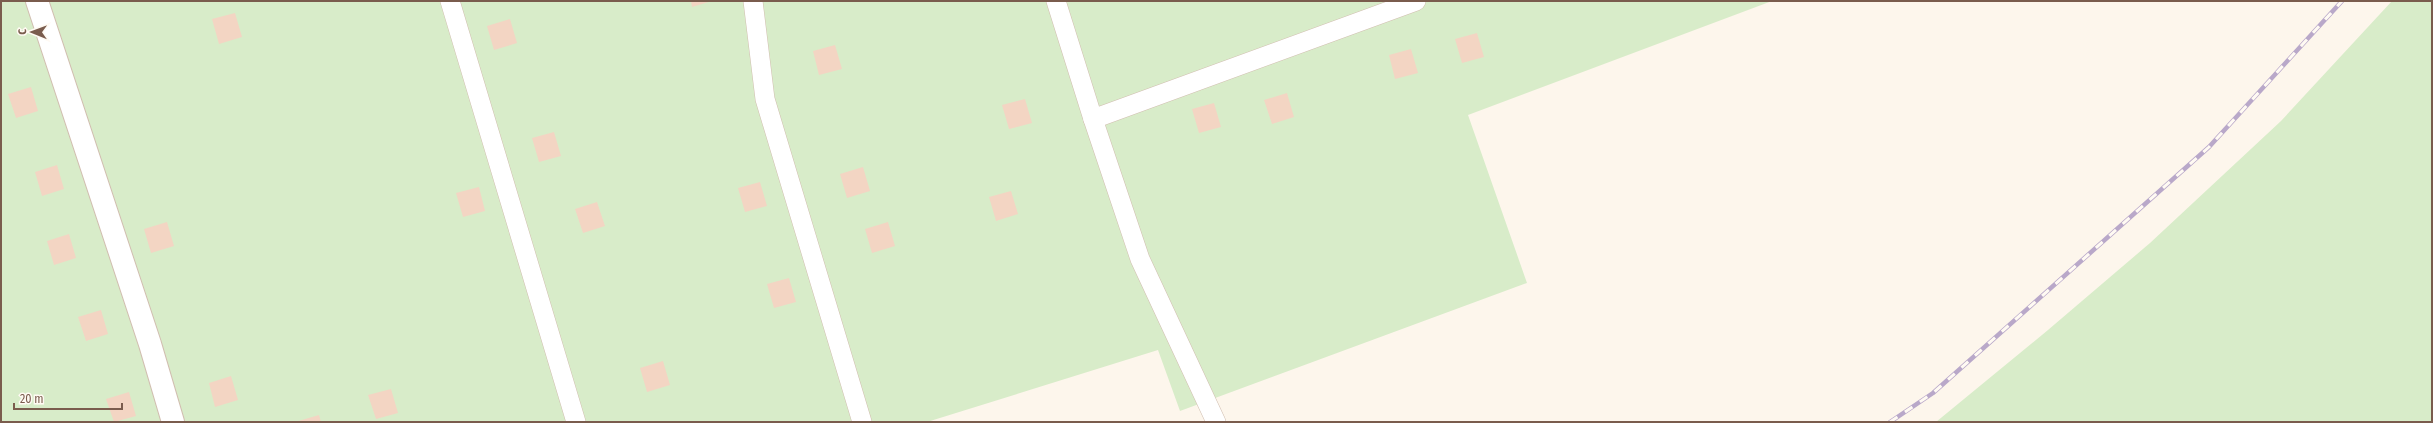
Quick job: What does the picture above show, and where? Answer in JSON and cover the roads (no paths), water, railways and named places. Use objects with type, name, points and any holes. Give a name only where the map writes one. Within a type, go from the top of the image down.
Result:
[{"type":"street","points":[[37,1],[150,344],[173,422]]},
{"type":"lane","points":[[450,1],[576,422]]},
{"type":"lane","points":[[753,1],[765,99],[862,422]]},
{"type":"lane","points":[[1056,1],[1092,119],[1140,259],[1216,422]]},
{"type":"lane","points":[[1092,119],[1416,1]]},
{"type":"railway","points":[[1890,422],[1933,393],[2209,147],[2342,1]]}]
